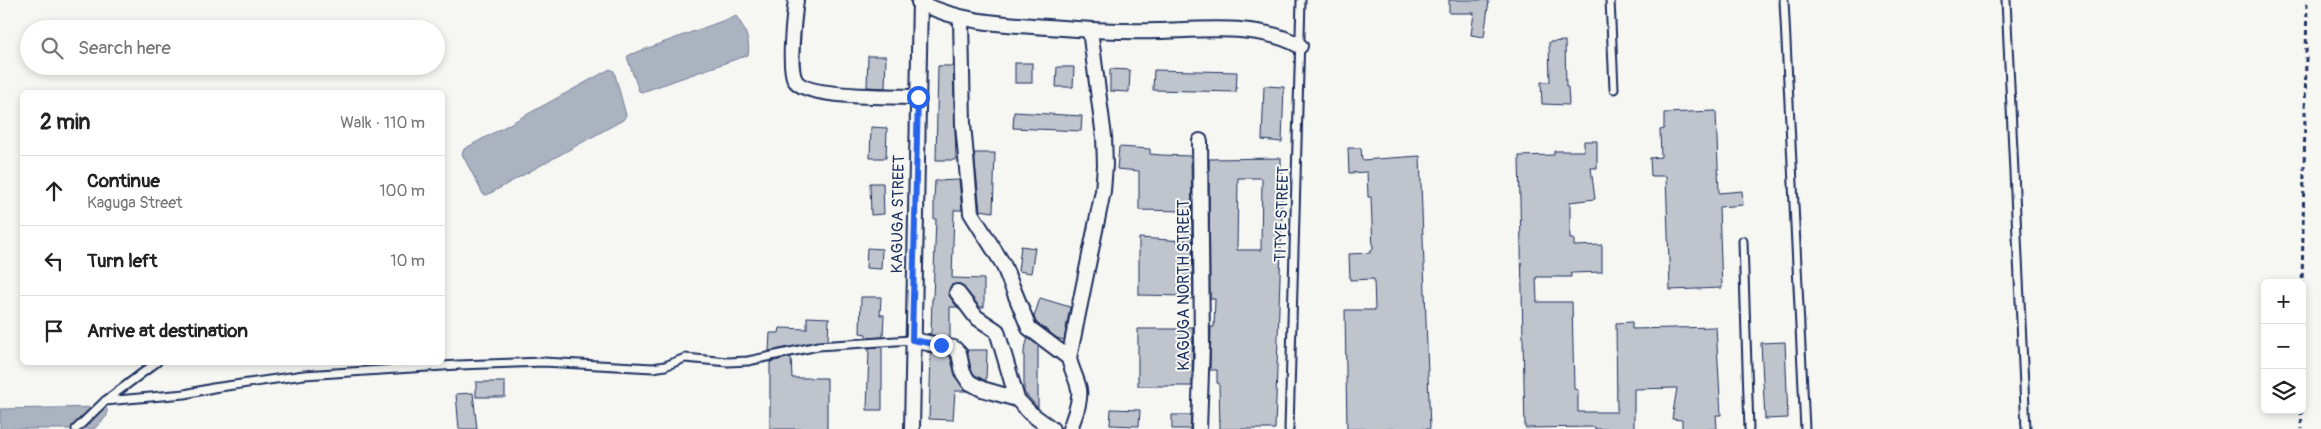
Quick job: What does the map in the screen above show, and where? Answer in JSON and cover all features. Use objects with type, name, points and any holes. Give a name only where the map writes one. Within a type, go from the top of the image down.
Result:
[{"type":"street","points":[[796,0],[792,48],[794,79],[801,88],[812,92],[846,95],[918,97]]},
{"type":"street","points":[[920,1],[938,12],[961,19],[1090,30],[1258,32],[1287,39],[1300,46]]},
{"type":"street","name":"KAGUGA STREET","points":[[912,429],[912,340],[920,1]]},
{"type":"street","points":[[961,19],[963,124],[971,213],[1003,264],[1029,328],[1069,358]]},
{"type":"street","points":[[1070,429],[1079,396],[1079,388],[1071,370],[1069,358],[1103,191],[1105,166],[1090,30]]},
{"type":"street","name":"KAGUGA NORTH STREET","points":[[1199,429],[1202,344],[1200,141]]},
{"type":"street","points":[[957,292],[976,317],[997,331],[1017,399],[1030,413],[1052,429]]},
{"type":"street","points":[[912,340],[954,348],[959,353],[963,373],[969,382],[982,389],[1017,399]]},
{"type":"lane","name":"TITYE STREET","points":[[1288,429],[1301,0]]},
{"type":"lane","points":[[1610,0],[1614,89]]},
{"type":"lane","points":[[1784,0],[1805,429]]},
{"type":"lane","points":[[2006,0],[2026,429]]},
{"type":"lane","points":[[1743,241],[1749,429]]},
{"type":"lane","points":[[105,401],[185,394],[213,388],[304,375],[458,365],[543,362],[653,368],[665,366],[685,358],[728,362],[748,361],[818,346],[912,340]]},
{"type":"lane","points":[[76,429],[105,401],[153,365]]},
{"type":"path","points":[[2302,279],[2307,0]]},
{"type":"path","points":[[2302,414],[2302,429]]},
{"type":"shaded area","points":[[736,16],[746,34],[749,45],[748,55],[642,92],[639,91],[627,57],[629,55]]},
{"type":"shaded area","points":[[610,69],[614,71],[626,115],[623,120],[487,195],[483,194],[462,154],[464,149]]},
{"type":"shaded area","points":[[103,407],[107,409],[107,416],[94,429],[0,429],[0,409]]},
{"type":"building","points":[[1449,0],[1489,0],[1484,37],[1471,35],[1474,13],[1449,13]]},
{"type":"building","points":[[1565,41],[1566,87],[1568,87],[1569,105],[1542,104],[1541,82],[1550,82],[1549,42]]},
{"type":"building","points":[[868,56],[886,56],[885,88],[867,87]]},
{"type":"building","points":[[1015,63],[1032,63],[1032,83],[1015,83]]},
{"type":"building","points":[[938,66],[953,66],[956,160],[936,160]]},
{"type":"building","points":[[1057,67],[1074,67],[1073,87],[1056,87]]},
{"type":"building","points":[[1110,69],[1130,70],[1129,92],[1110,91]]},
{"type":"building","points":[[1154,70],[1237,72],[1236,92],[1153,90]]},
{"type":"building","points":[[1264,86],[1284,87],[1282,142],[1262,140]]},
{"type":"building","points":[[1716,111],[1719,193],[1742,191],[1743,205],[1719,207],[1722,288],[1670,290],[1666,176],[1651,176],[1650,158],[1661,157],[1660,130],[1664,129],[1664,113]]},
{"type":"building","points":[[1014,112],[1082,116],[1081,131],[1013,128]]},
{"type":"building","points":[[871,127],[887,128],[886,158],[870,158]]},
{"type":"building","points":[[1584,141],[1597,141],[1597,168],[1591,168],[1595,199],[1570,202],[1570,239],[1574,239],[1574,246],[1602,245],[1602,272],[1571,273],[1571,277],[1536,277],[1537,302],[1572,302],[1574,389],[1578,390],[1578,412],[1617,412],[1616,323],[1632,322],[1632,329],[1716,327],[1721,415],[1716,415],[1717,429],[1682,429],[1682,420],[1672,419],[1677,388],[1634,389],[1634,429],[1595,429],[1595,427],[1525,428],[1519,156],[1554,155],[1554,151],[1584,151]]},
{"type":"building","points":[[1119,147],[1150,149],[1150,154],[1191,156],[1193,299],[1184,298],[1184,296],[1139,295],[1139,238],[1185,241],[1186,214],[1184,211],[1139,210],[1139,171],[1117,169]]},
{"type":"building","points":[[1348,148],[1361,148],[1362,160],[1420,156],[1430,429],[1347,429],[1345,310],[1375,310],[1374,279],[1350,280],[1349,254],[1370,253],[1370,250],[1373,250],[1371,197],[1368,197],[1367,172],[1349,173]]},
{"type":"building","points":[[974,153],[995,153],[993,212],[980,210]]},
{"type":"building","points":[[1281,158],[1282,216],[1275,429],[1220,429],[1217,370],[1210,370],[1211,327],[1214,327],[1215,299],[1210,299],[1209,159]],"holes":[[[1238,178],[1262,178],[1261,250],[1237,250]]]},
{"type":"building","points":[[959,180],[962,210],[954,210],[952,278],[984,279],[984,307],[980,307],[961,284],[951,285],[948,294],[957,307],[950,307],[950,338],[927,334],[931,333],[933,299],[936,219],[934,219],[935,181]]},
{"type":"building","points":[[870,183],[883,183],[884,214],[871,215]]},
{"type":"building","points":[[1021,246],[1035,248],[1031,273],[1018,271]]},
{"type":"building","points":[[867,248],[882,249],[881,269],[866,268]]},
{"type":"building","points":[[861,297],[881,297],[880,315],[884,315],[883,337],[866,338],[866,334],[860,333]]},
{"type":"building","points":[[1040,298],[1070,307],[1064,340],[1057,338],[1036,322],[1034,317]]},
{"type":"building","points":[[807,317],[829,318],[828,340],[769,351],[770,333],[779,333],[780,328],[807,329]]},
{"type":"building","points":[[1183,327],[1193,327],[1192,386],[1138,386],[1138,329],[1183,329]]},
{"type":"building","points":[[1028,338],[1038,345],[1038,408],[1024,392],[1024,351]]},
{"type":"building","points":[[1785,342],[1788,418],[1765,419],[1761,343]]},
{"type":"building","points":[[882,347],[882,410],[867,410],[869,350],[866,348]]},
{"type":"building","points":[[967,350],[987,350],[986,381],[975,375],[971,370]]},
{"type":"building","points":[[927,352],[950,356],[956,378],[968,391],[955,391],[953,420],[929,419],[931,353]]},
{"type":"building","points":[[791,357],[792,378],[827,378],[827,429],[770,429],[770,362]]},
{"type":"building","points":[[476,382],[505,382],[505,397],[476,397]]},
{"type":"building","points":[[473,393],[477,429],[459,429],[456,394]]},
{"type":"building","points":[[1111,409],[1140,410],[1139,426],[1110,425]]},
{"type":"building","points":[[1172,415],[1191,415],[1190,429],[1172,429]]},
{"type":"route","points":[[918,97],[912,340],[941,345]]}]
